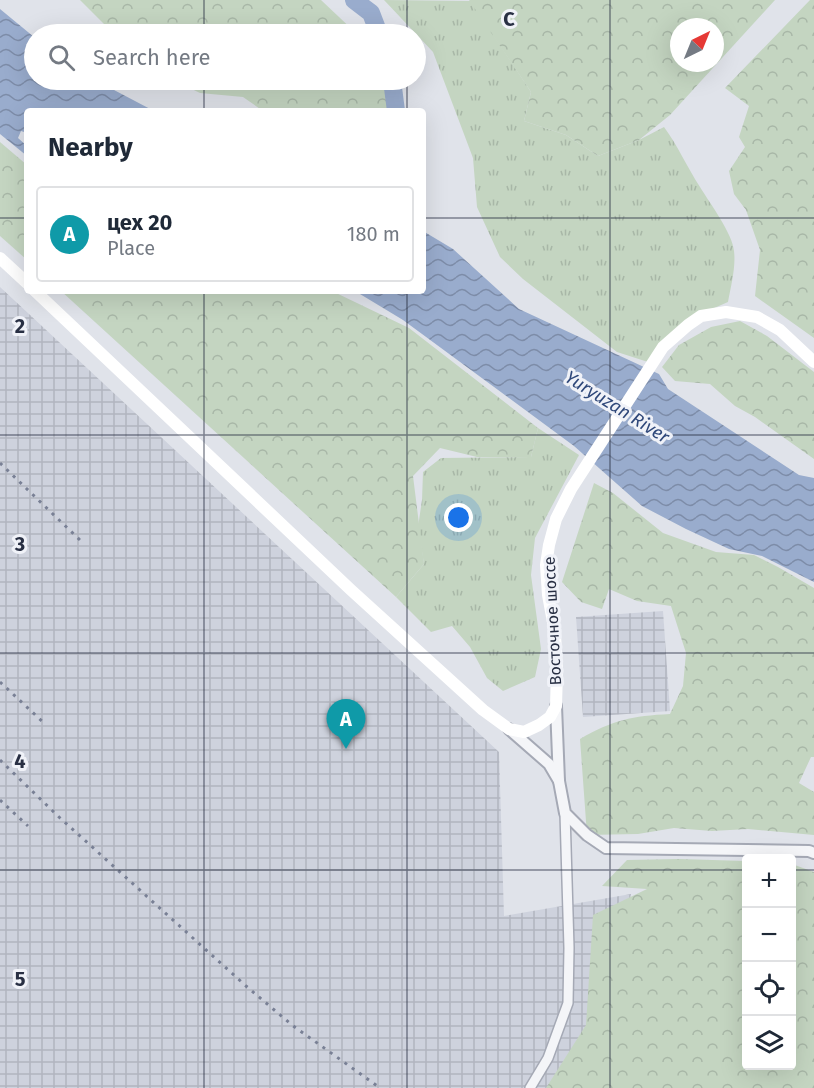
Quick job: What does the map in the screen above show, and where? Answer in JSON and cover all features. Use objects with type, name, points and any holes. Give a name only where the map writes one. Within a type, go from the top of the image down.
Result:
[{"type":"main road","points":[[0,258],[24,280]]},
{"type":"main road","points":[[38,294],[351,590],[483,710],[509,729],[524,732],[550,717],[555,706]]},
{"type":"main road","name":"Восточное шоссе","points":[[555,706],[557,671],[555,633],[548,595],[546,565],[556,519],[571,489],[663,347],[701,316],[726,312],[757,317],[765,321],[780,330],[814,362]]},
{"type":"street","name":"Восточное шоссе","points":[[555,706],[559,781],[565,813]]},
{"type":"street","points":[[509,729],[549,764],[559,781]]},
{"type":"street","points":[[565,813],[587,835],[606,848],[808,851],[814,853]]},
{"type":"street","points":[[530,1088],[548,1058],[568,1003],[565,813]]},
{"type":"shaded area","points":[[0,287],[499,752],[504,916],[631,894],[596,1088],[0,1088]]},
{"type":"shaded area","points":[[663,611],[670,711],[583,717],[576,617]]},
{"type":"green space","points":[[80,0],[321,0],[346,24],[104,24]]},
{"type":"green space","points":[[384,0],[471,1],[531,92],[524,121],[566,135],[598,156],[639,140],[664,127],[720,218],[733,244],[733,276],[728,302],[689,319],[648,362],[617,352],[523,279],[500,257],[477,207],[473,158],[433,52],[426,45],[426,24],[407,24]]},
{"type":"green space","points":[[469,0],[775,0],[724,56],[724,18],[670,18],[670,72],[709,72],[670,115],[639,140],[598,156],[566,135],[524,121],[531,92]]},
{"type":"green space","points":[[810,0],[814,0],[814,338],[755,296],[760,250],[746,210],[734,194],[729,171],[745,147],[739,137],[749,106],[725,88]]},
{"type":"green space","points":[[194,90],[393,90],[398,108],[259,108],[243,97],[200,93]]},
{"type":"green space","points":[[0,142],[24,162],[24,257],[0,236]]},
{"type":"green space","points":[[64,294],[338,294],[409,328],[538,428],[531,457],[477,457],[440,448],[413,476],[424,564],[396,597]]},
{"type":"green space","points":[[740,321],[767,336],[814,372],[814,459],[755,417],[735,406],[710,384],[675,381],[662,367],[679,345],[711,327]]},
{"type":"green space","points":[[538,428],[579,455],[535,538],[531,575],[541,649],[535,677],[503,691],[487,678],[470,647],[452,626],[431,632],[396,597],[424,564],[418,527],[423,472],[441,458],[531,457]]},
{"type":"green space","points":[[594,483],[613,493],[663,533],[716,552],[754,555],[814,588],[814,757],[811,757],[799,783],[814,792],[814,835],[748,829],[712,831],[674,828],[638,834],[587,835],[580,739],[623,720],[670,714],[683,686],[686,653],[671,606],[637,601],[609,589],[602,609],[581,602],[562,582]]},
{"type":"green space","points":[[627,860],[742,861],[742,1070],[796,1070],[796,865],[814,872],[814,1088],[546,1088],[586,1025],[593,915],[647,889],[602,886]]},
{"type":"water","points":[[0,9],[24,29],[24,90],[114,90],[148,108],[24,108],[24,132],[21,131],[18,138],[24,143],[24,154],[0,134]]},
{"type":"water","name":"Yuryuzan River","points":[[426,233],[453,249],[519,309],[659,374],[668,389],[799,475],[814,478],[814,582],[762,556],[729,549],[642,506],[574,446],[403,320],[360,294],[426,294]]},
{"type":"waterway","points":[[354,0],[371,13],[375,24]]},
{"type":"waterway","points":[[393,90],[396,108]]},
{"type":"railway","points":[[0,463],[83,543]]},
{"type":"railway","points":[[0,682],[44,723]]},
{"type":"railway","points":[[0,760],[59,817],[246,986],[292,1025],[380,1088]]},
{"type":"railway","points":[[0,800],[28,826]]},
{"type":"place","name":"цех 20","points":[[346,749]]}]
